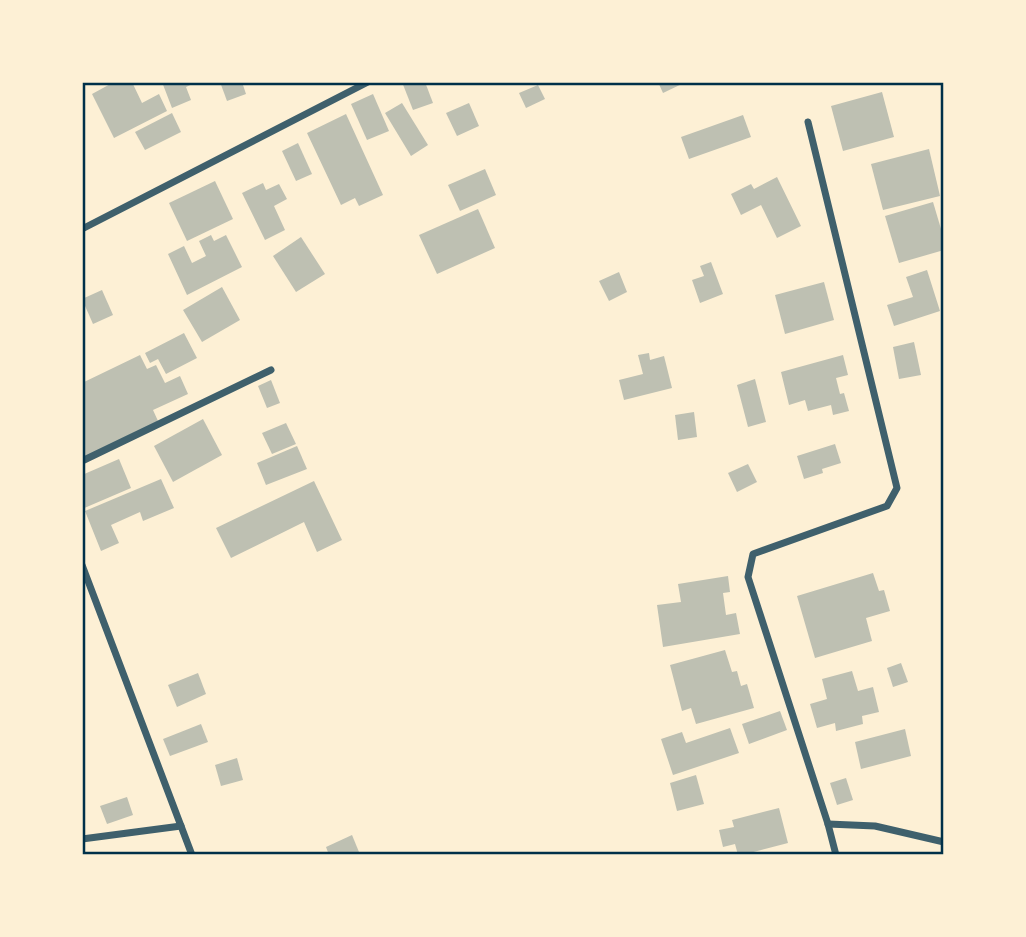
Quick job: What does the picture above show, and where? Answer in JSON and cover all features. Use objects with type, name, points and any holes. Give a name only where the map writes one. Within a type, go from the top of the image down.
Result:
[{"type":"street","points":[[82,229],[368,82]]},
{"type":"street","points":[[808,122],[897,488],[887,506],[753,554],[748,577],[836,855]]},
{"type":"street","points":[[82,461],[271,370]]},
{"type":"street","points":[[82,565],[192,855]]},
{"type":"street","points":[[828,824],[875,826],[944,842]]},
{"type":"street","points":[[82,839],[181,826]]},
{"type":"building","points":[[114,82],[132,82],[142,103],[159,94],[167,111],[114,138],[92,94]]},
{"type":"building","points":[[162,82],[197,82],[186,87],[191,100],[172,108]]},
{"type":"building","points":[[220,82],[242,82],[246,94],[227,101]]},
{"type":"building","points":[[402,82],[425,82],[433,103],[413,110]]},
{"type":"building","points":[[658,82],[686,82],[663,93]]},
{"type":"building","points":[[538,85],[545,99],[526,108],[519,93]]},
{"type":"building","points":[[882,92],[894,137],[843,151],[831,106]]},
{"type":"building","points":[[373,94],[389,131],[367,140],[351,104]]},
{"type":"building","points":[[402,103],[428,145],[411,156],[385,113]]},
{"type":"building","points":[[469,103],[479,126],[457,136],[446,113]]},
{"type":"building","points":[[172,113],[181,132],[145,150],[135,132]]},
{"type":"building","points":[[346,114],[383,195],[359,206],[355,198],[341,205],[307,133]]},
{"type":"building","points":[[743,115],[751,137],[689,159],[681,137]]},
{"type":"building","points":[[298,143],[312,174],[296,181],[282,151]]},
{"type":"building","points":[[929,149],[940,196],[883,210],[871,164]]},
{"type":"building","points":[[485,169],[496,195],[460,211],[448,185]]},
{"type":"building","points":[[777,177],[801,226],[777,238],[761,205],[741,215],[731,194],[751,184],[754,189]]},
{"type":"building","points":[[215,181],[233,219],[187,241],[169,203]]},
{"type":"building","points":[[263,183],[266,190],[279,184],[287,199],[274,206],[285,230],[265,240],[242,193]]},
{"type":"building","points":[[933,202],[944,239],[944,250],[899,263],[885,216]]},
{"type":"building","points":[[478,209],[495,248],[437,274],[419,235]]},
{"type":"building","points":[[211,235],[214,241],[226,235],[242,267],[187,295],[168,254],[184,246],[192,263],[206,256],[199,241]]},
{"type":"building","points":[[301,237],[325,274],[296,292],[273,256]]},
{"type":"building","points":[[711,262],[723,294],[700,303],[692,280],[704,276],[700,266]]},
{"type":"building","points":[[927,270],[940,311],[894,326],[887,305],[913,297],[906,277]]},
{"type":"building","points":[[619,272],[627,292],[609,301],[599,281]]},
{"type":"building","points":[[824,282],[834,320],[785,334],[775,295]]},
{"type":"building","points":[[222,287],[240,320],[202,342],[183,310]]},
{"type":"building","points":[[102,290],[113,315],[93,324],[82,299]]},
{"type":"building","points":[[184,333],[197,358],[166,374],[158,359],[150,363],[145,353]]},
{"type":"building","points":[[914,342],[921,375],[899,379],[893,347]]},
{"type":"building","points":[[649,353],[650,360],[664,356],[672,388],[624,400],[619,380],[643,374],[638,355]]},
{"type":"building","points":[[140,355],[147,369],[156,365],[165,383],[180,376],[188,394],[153,410],[158,421],[84,457],[82,383]]},
{"type":"building","points":[[843,355],[848,375],[836,378],[840,394],[844,393],[849,411],[833,415],[831,405],[808,411],[805,400],[789,405],[781,372]]},
{"type":"building","points":[[755,379],[766,422],[748,427],[737,385]]},
{"type":"building","points":[[271,380],[280,403],[267,408],[258,386]]},
{"type":"building","points":[[694,412],[697,437],[678,440],[675,415]]},
{"type":"building","points":[[203,419],[222,455],[173,482],[154,446]]},
{"type":"building","points":[[286,423],[296,444],[272,454],[262,433]]},
{"type":"building","points":[[835,444],[841,463],[804,479],[797,456]]},
{"type":"building","points":[[297,446],[307,469],[266,485],[257,463]]},
{"type":"building","points":[[119,459],[131,488],[82,509],[82,475]]},
{"type":"building","points":[[748,464],[757,482],[737,492],[728,473]]},
{"type":"building","points":[[161,479],[174,508],[143,521],[140,512],[111,525],[119,543],[101,551],[85,511]]},
{"type":"building","points":[[314,481],[342,540],[317,552],[304,522],[231,558],[216,528]]},
{"type":"building","points":[[873,573],[879,591],[884,590],[890,611],[866,618],[872,641],[815,658],[797,596]]},
{"type":"building","points":[[728,576],[730,592],[723,593],[726,615],[736,613],[740,634],[663,647],[657,605],[681,602],[678,584]]},
{"type":"building","points":[[725,650],[732,672],[737,671],[741,686],[747,684],[754,708],[696,724],[691,708],[682,711],[670,665]]},
{"type":"building","points":[[901,663],[908,682],[893,687],[887,668]]},
{"type":"building","points":[[852,671],[858,691],[873,687],[879,712],[862,716],[863,724],[836,731],[835,723],[817,728],[810,704],[827,699],[822,679]]},
{"type":"building","points":[[198,673],[206,694],[177,707],[168,685]]},
{"type":"building","points":[[780,711],[787,730],[749,744],[742,724]]},
{"type":"building","points":[[201,724],[208,742],[170,756],[163,739]]},
{"type":"building","points":[[730,728],[739,753],[673,775],[661,739],[682,732],[686,743]]},
{"type":"building","points":[[905,729],[911,756],[861,769],[855,742]]},
{"type":"building","points":[[237,758],[243,780],[221,786],[215,765]]},
{"type":"building","points":[[696,775],[704,804],[677,811],[670,783]]},
{"type":"building","points":[[846,778],[853,800],[837,805],[830,783]]},
{"type":"building","points":[[127,797],[133,815],[107,824],[100,806]]},
{"type":"building","points":[[779,808],[788,843],[742,855],[738,855],[735,844],[723,847],[719,830],[734,827],[732,820]]},
{"type":"building","points":[[352,835],[359,852],[353,855],[329,855],[326,847]]}]
